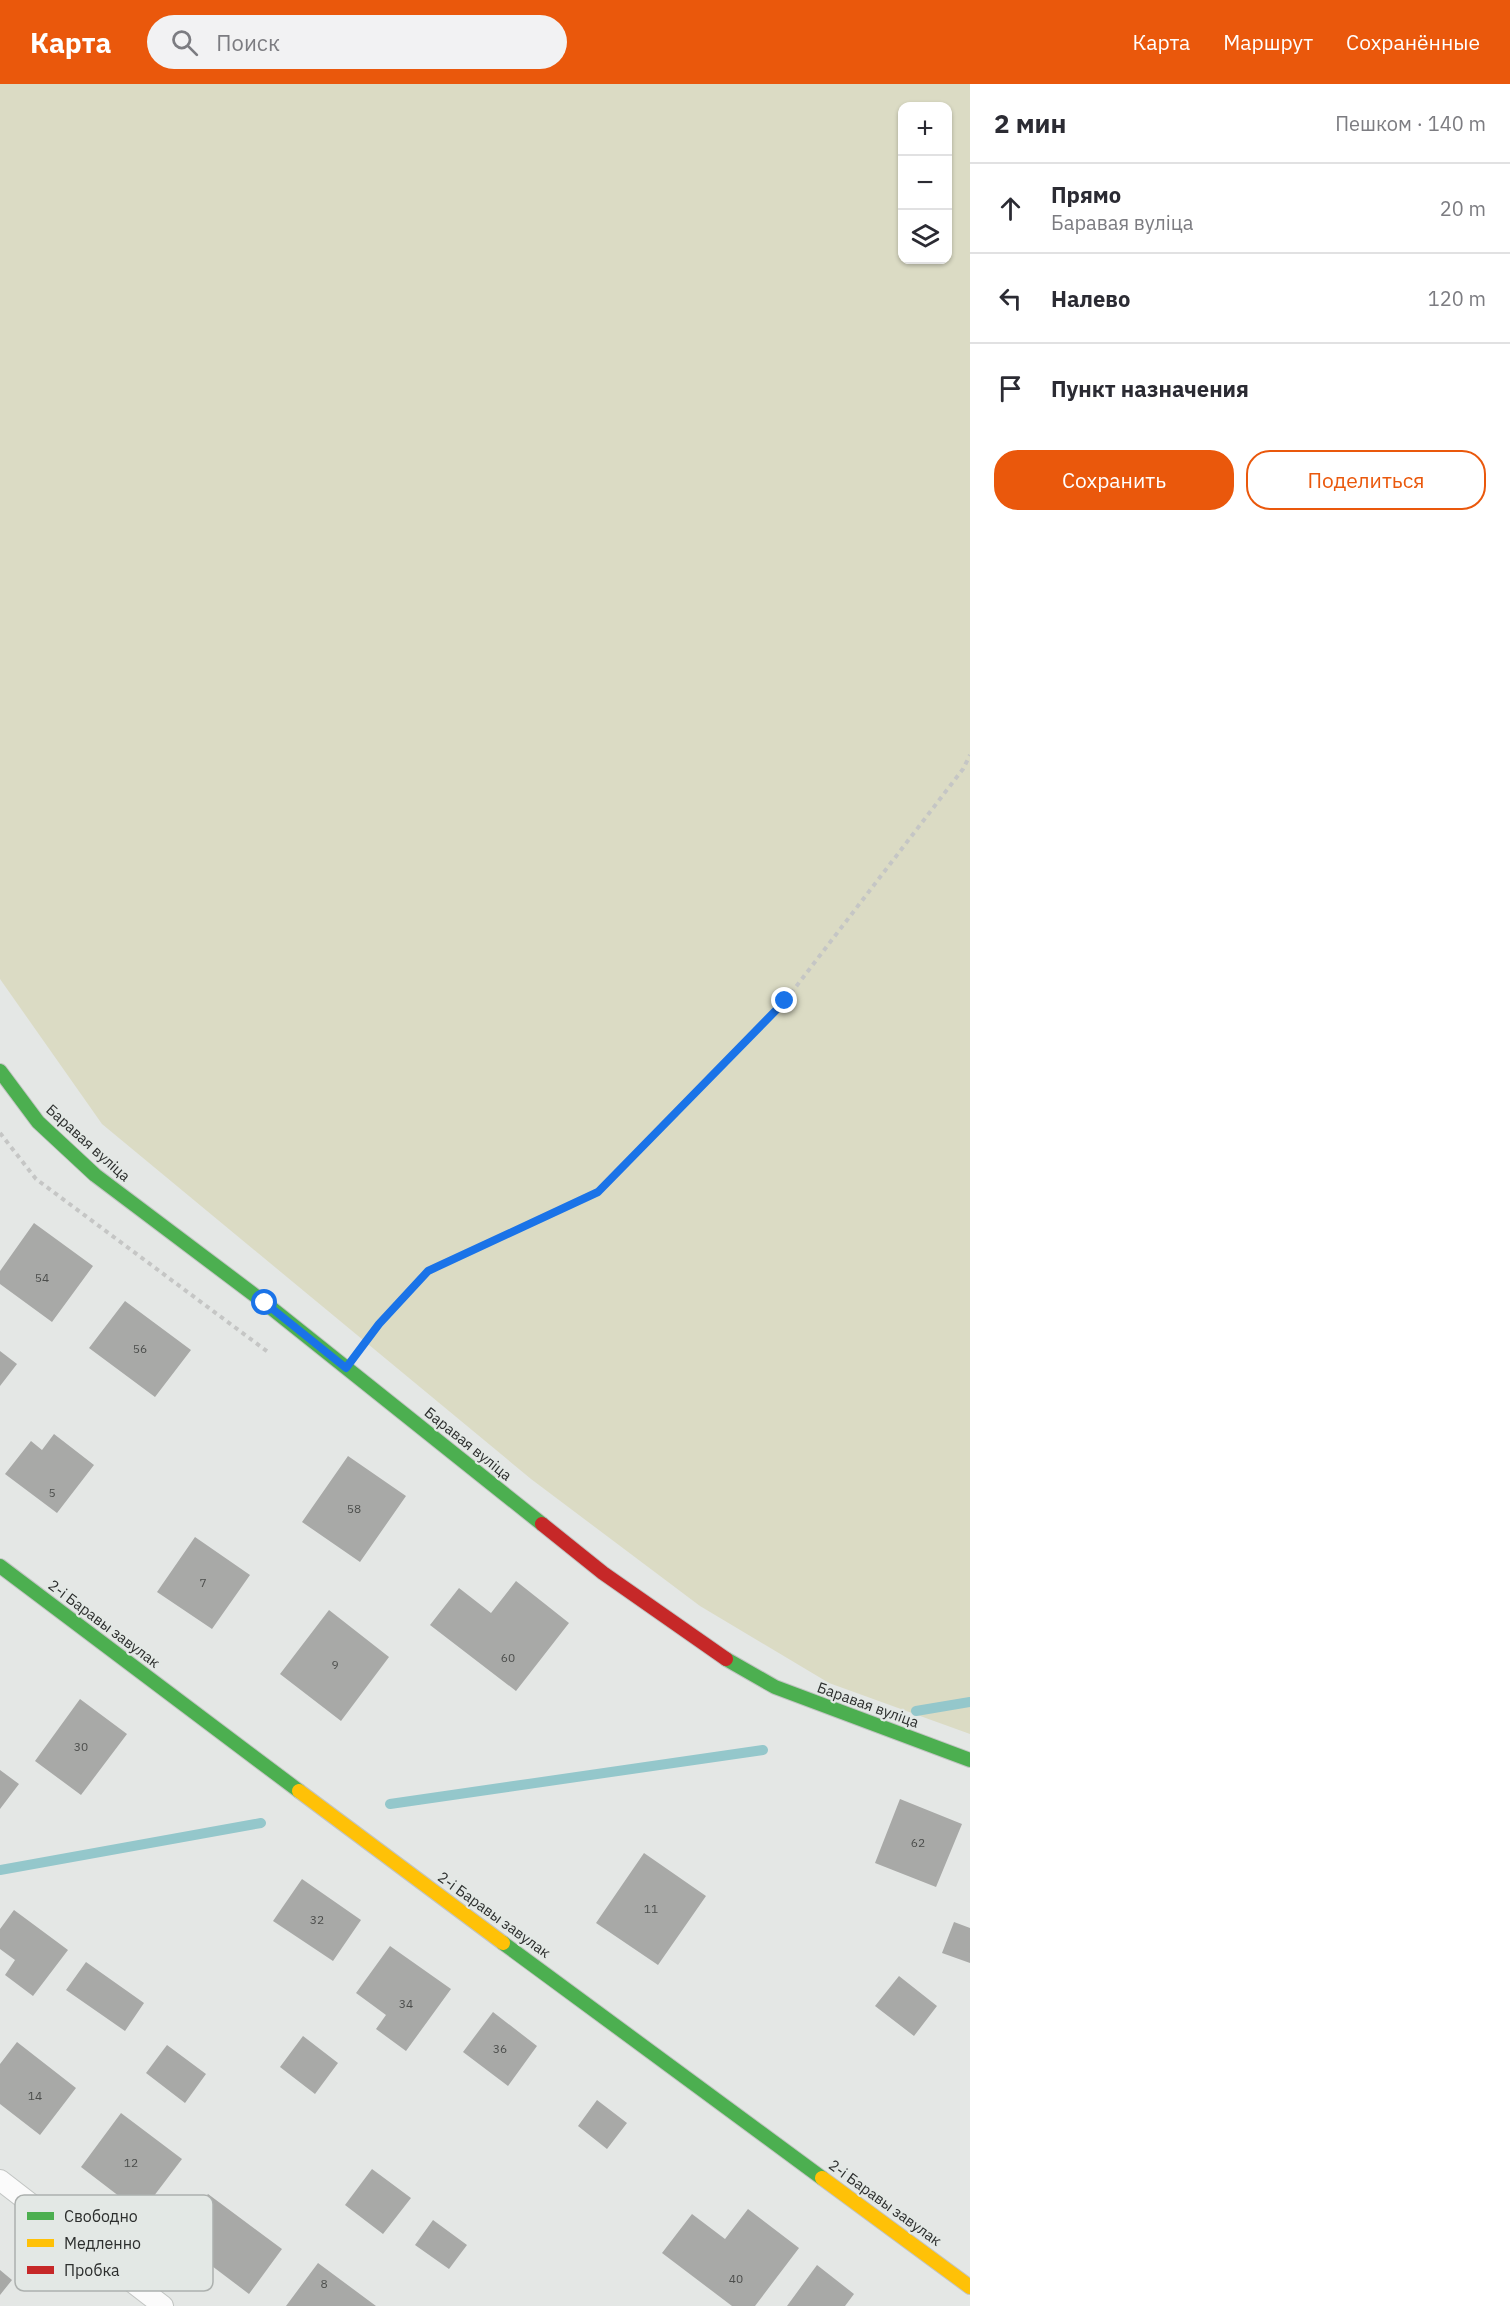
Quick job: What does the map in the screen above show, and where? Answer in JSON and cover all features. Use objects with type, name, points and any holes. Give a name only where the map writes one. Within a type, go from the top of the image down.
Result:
[{"type":"street","name":"Баравая вуліца","points":[[0,1071],[38,1122],[95,1174],[265,1303],[603,1573],[725,1659],[775,1687],[970,1760]]},
{"type":"street","name":"2-і Баравы завулак","points":[[0,1566],[322,1809],[970,2287]]},
{"type":"lane","points":[[0,2180],[19,2195]]},
{"type":"lane","points":[[144,2291],[163,2306]]},
{"type":"path","points":[[346,1368],[379,1324],[428,1271],[598,1192],[785,1001],[963,769],[970,755]]},
{"type":"green space","points":[[0,84],[970,84],[970,1734],[829,1683],[700,1606],[531,1479],[102,1124],[0,979]]},
{"type":"building","points":[[34,1223],[93,1266],[52,1322],[0,1284],[0,1271]]},
{"type":"building","points":[[125,1301],[191,1350],[155,1397],[89,1348]]},
{"type":"building","points":[[0,1351],[17,1364],[0,1386]]},
{"type":"building","points":[[54,1434],[94,1465],[57,1513],[5,1474],[31,1441],[42,1450]]},
{"type":"building","points":[[348,1456],[406,1496],[360,1562],[302,1522]]},
{"type":"building","points":[[195,1537],[250,1575],[212,1629],[157,1592]]},
{"type":"building","points":[[516,1581],[569,1623],[516,1691],[430,1625],[459,1588],[491,1613]]},
{"type":"building","points":[[329,1610],[389,1657],[341,1721],[280,1674]]},
{"type":"building","points":[[80,1699],[127,1734],[81,1795],[35,1761]]},
{"type":"building","points":[[0,1770],[19,1784],[0,1809]]},
{"type":"building","points":[[900,1799],[962,1824],[936,1887],[875,1863]]},
{"type":"building","points":[[644,1853],[706,1896],[658,1965],[596,1923]]},
{"type":"building","points":[[302,1879],[361,1920],[333,1961],[273,1921]]},
{"type":"building","points":[[14,1910],[68,1950],[33,1996],[5,1975],[15,1960],[0,1949],[0,1929]]},
{"type":"building","points":[[954,1922],[970,1928],[970,1963],[942,1953]]},
{"type":"building","points":[[390,1946],[451,1989],[406,2051],[376,2029],[386,2015],[356,1993]]},
{"type":"building","points":[[86,1962],[144,2003],[125,2031],[66,1990]]},
{"type":"building","points":[[899,1976],[937,2006],[914,2036],[875,2006]]},
{"type":"building","points":[[493,2012],[537,2046],[508,2086],[463,2052]]},
{"type":"building","points":[[303,2036],[338,2063],[315,2094],[280,2067]]},
{"type":"building","points":[[17,2042],[76,2088],[40,2135],[0,2104],[0,2064]]},
{"type":"building","points":[[167,2045],[206,2074],[185,2103],[146,2073]]},
{"type":"building","points":[[597,2100],[627,2123],[607,2149],[578,2126]]},
{"type":"building","points":[[121,2113],[182,2159],[155,2195],[118,2195],[81,2167]]},
{"type":"building","points":[[372,2169],[411,2198],[383,2234],[345,2205]]},
{"type":"building","points":[[213,2198],[282,2249],[249,2294],[213,2267]]},
{"type":"building","points":[[748,2209],[799,2248],[755,2306],[732,2306],[662,2253],[692,2214],[725,2239]]},
{"type":"building","points":[[433,2220],[467,2245],[449,2269],[415,2245]]},
{"type":"building","points":[[318,2263],[376,2306],[286,2306]]},
{"type":"building","points":[[817,2265],[854,2294],[845,2306],[787,2306]]},
{"type":"building","points":[[0,2270],[12,2280],[0,2295]]},
{"type":"waterway","points":[[916,1711],[970,1702]]},
{"type":"waterway","points":[[390,1804],[763,1750]]},
{"type":"waterway","points":[[0,1870],[261,1823]]},
{"type":"traffic: fast","points":[[0,1071],[38,1122],[95,1175],[265,1303],[542,1524]]},
{"type":"traffic: fast","points":[[0,1566],[299,1791]]},
{"type":"traffic: fast","points":[[726,1659],[775,1687],[970,1760]]},
{"type":"traffic: fast","points":[[503,1943],[822,2178]]},
{"type":"traffic: slow","points":[[299,1791],[503,1943]]},
{"type":"traffic: slow","points":[[822,2178],[970,2287]]},
{"type":"traffic: jam","points":[[542,1524],[603,1573],[726,1659]]},
{"type":"route","points":[[265,1303],[346,1368],[379,1324],[428,1271],[598,1192],[785,1001]]}]
